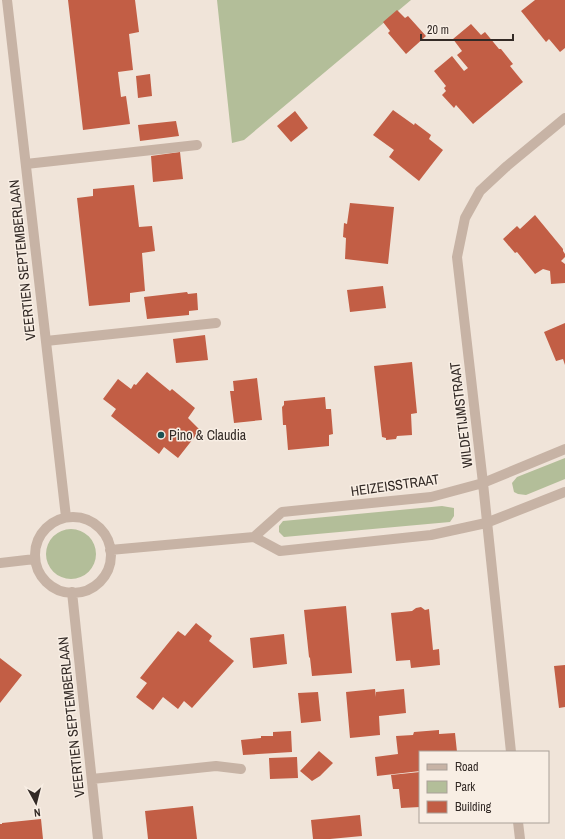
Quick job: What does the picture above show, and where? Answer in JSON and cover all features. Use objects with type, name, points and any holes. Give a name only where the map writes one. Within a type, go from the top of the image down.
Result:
[{"type":"street","name":"VEERTIEN SEPTEMBERLAAN","points":[[7,0],[66,517]]},
{"type":"street","name":"WILDETIJMSTRAAT","points":[[510,751],[483,483],[457,257],[466,218],[480,191],[507,166],[565,118]]},
{"type":"street","points":[[26,164],[196,144]]},
{"type":"street","points":[[46,341],[216,323]]},
{"type":"street","name":"HEIZEISSTRAAT","points":[[254,536],[282,512],[431,497],[483,483],[565,449]]},
{"type":"street","points":[[110,550],[254,536],[280,551],[431,535],[486,524],[565,492]]},
{"type":"street","points":[[66,517],[83,518],[94,523],[105,533],[110,544],[110,550],[109,566],[104,577],[92,587],[84,591],[72,592],[54,588],[42,576],[35,559],[36,545],[42,533],[52,523],[66,517]]},
{"type":"street","points":[[0,563],[35,559]]},
{"type":"street","name":"VEERTIEN SEPTEMBERLAAN","points":[[72,592],[98,839]]},
{"type":"street","points":[[92,779],[216,766],[241,769]]},
{"type":"street","points":[[518,823],[520,839]]},
{"type":"green space","points":[[217,0],[411,0],[244,140],[232,143]]},
{"type":"green space","points":[[565,458],[565,479],[526,495],[514,492],[512,483],[517,477]]},
{"type":"green space","points":[[442,506],[454,508],[454,516],[450,522],[284,537],[279,532],[279,526],[283,521]]},
{"type":"green space","points":[[66,529],[76,529],[89,536],[96,549],[96,559],[89,572],[76,579],[66,579],[57,575],[50,568],[46,559],[46,549],[50,540],[57,533]]},
{"type":"building","points":[[68,0],[135,0],[139,32],[129,34],[133,70],[118,72],[121,97],[126,96],[130,124],[83,130]]},
{"type":"building","points":[[535,0],[565,0],[565,48],[560,52],[549,39],[546,42],[521,11]]},
{"type":"building","points":[[397,10],[405,18],[408,16],[426,36],[406,54],[388,33],[390,31],[383,22]]},
{"type":"building","points":[[471,24],[481,35],[485,32],[499,49],[501,49],[513,64],[510,66],[523,82],[473,124],[456,105],[454,108],[442,95],[446,91],[444,88],[446,86],[434,71],[452,56],[464,71],[468,68],[457,55],[462,51],[453,39]]},
{"type":"building","points":[[150,74],[152,96],[138,98],[136,76]]},
{"type":"building","points":[[393,110],[414,125],[415,123],[431,135],[429,139],[443,150],[419,181],[389,157],[394,150],[373,135]]},
{"type":"building","points":[[295,111],[308,128],[291,142],[277,126]]},
{"type":"building","points":[[176,121],[179,136],[140,141],[138,125]]},
{"type":"building","points":[[180,152],[183,179],[153,182],[151,156]]},
{"type":"building","points":[[134,185],[139,227],[152,226],[155,251],[142,253],[145,291],[130,293],[130,302],[89,306],[77,198],[93,196],[93,189]]},
{"type":"building","points":[[350,203],[394,207],[388,264],[345,259],[346,238],[343,237],[344,223],[347,224]]},
{"type":"building","points":[[535,215],[563,249],[565,257],[561,261],[565,264],[565,283],[551,284],[550,271],[543,269],[535,274],[517,252],[515,253],[503,239],[517,226],[520,229]]},
{"type":"building","points":[[383,286],[386,308],[350,312],[347,290]]},
{"type":"building","points":[[187,292],[188,294],[197,293],[198,310],[189,311],[189,315],[147,319],[144,297]]},
{"type":"building","points":[[565,323],[565,365],[563,359],[556,361],[544,332]]},
{"type":"building","points":[[205,335],[208,360],[176,363],[173,339]]},
{"type":"building","points":[[412,362],[417,413],[411,414],[412,435],[397,436],[396,439],[386,440],[386,438],[382,437],[374,366]]},
{"type":"building","points":[[147,372],[170,391],[172,389],[195,408],[188,418],[200,430],[178,458],[164,447],[159,454],[111,416],[116,409],[103,399],[118,379],[131,389],[134,384],[136,385]]},
{"type":"building","points":[[257,378],[262,420],[234,423],[230,391],[234,391],[233,381]]},
{"type":"building","points":[[325,397],[326,409],[331,409],[333,434],[329,435],[329,446],[288,450],[286,425],[283,425],[282,407],[284,405],[284,401]]},
{"type":"building","points":[[346,606],[352,673],[312,676],[304,610]]},
{"type":"building","points":[[421,607],[425,610],[429,609],[433,650],[439,649],[440,665],[411,668],[410,660],[396,661],[391,613],[412,611]]},
{"type":"building","points":[[196,623],[212,636],[209,641],[234,661],[192,708],[184,701],[178,709],[163,697],[153,710],[136,697],[147,683],[140,678],[178,631],[185,636]]},
{"type":"building","points":[[284,634],[287,664],[253,668],[250,638]]},
{"type":"building","points":[[0,658],[22,675],[0,703]]},
{"type":"building","points":[[565,665],[565,707],[559,708],[554,666]]},
{"type":"building","points":[[375,689],[376,697],[376,692],[404,689],[406,713],[379,716],[380,735],[350,738],[346,692]]},
{"type":"building","points":[[318,692],[321,721],[301,723],[298,693]]},
{"type":"building","points":[[439,730],[439,734],[455,733],[457,751],[419,751],[419,771],[377,776],[375,757],[398,754],[396,736],[413,735],[414,732]]},
{"type":"building","points":[[291,731],[292,752],[243,755],[241,740],[261,738],[261,736],[273,736],[273,732]]},
{"type":"building","points":[[319,751],[333,763],[320,776],[312,781],[300,771]]},
{"type":"building","points":[[297,757],[298,778],[270,779],[269,758]]},
{"type":"building","points":[[419,772],[419,807],[401,808],[399,789],[393,789],[391,775]]},
{"type":"building","points":[[193,806],[197,839],[148,839],[145,811]]},
{"type":"building","points":[[360,815],[362,836],[313,839],[311,820]]},
{"type":"building","points":[[41,819],[43,839],[0,839],[0,824],[2,823]]},
{"type":"place","name":"Pino & Claudia","points":[[161,435]]}]
